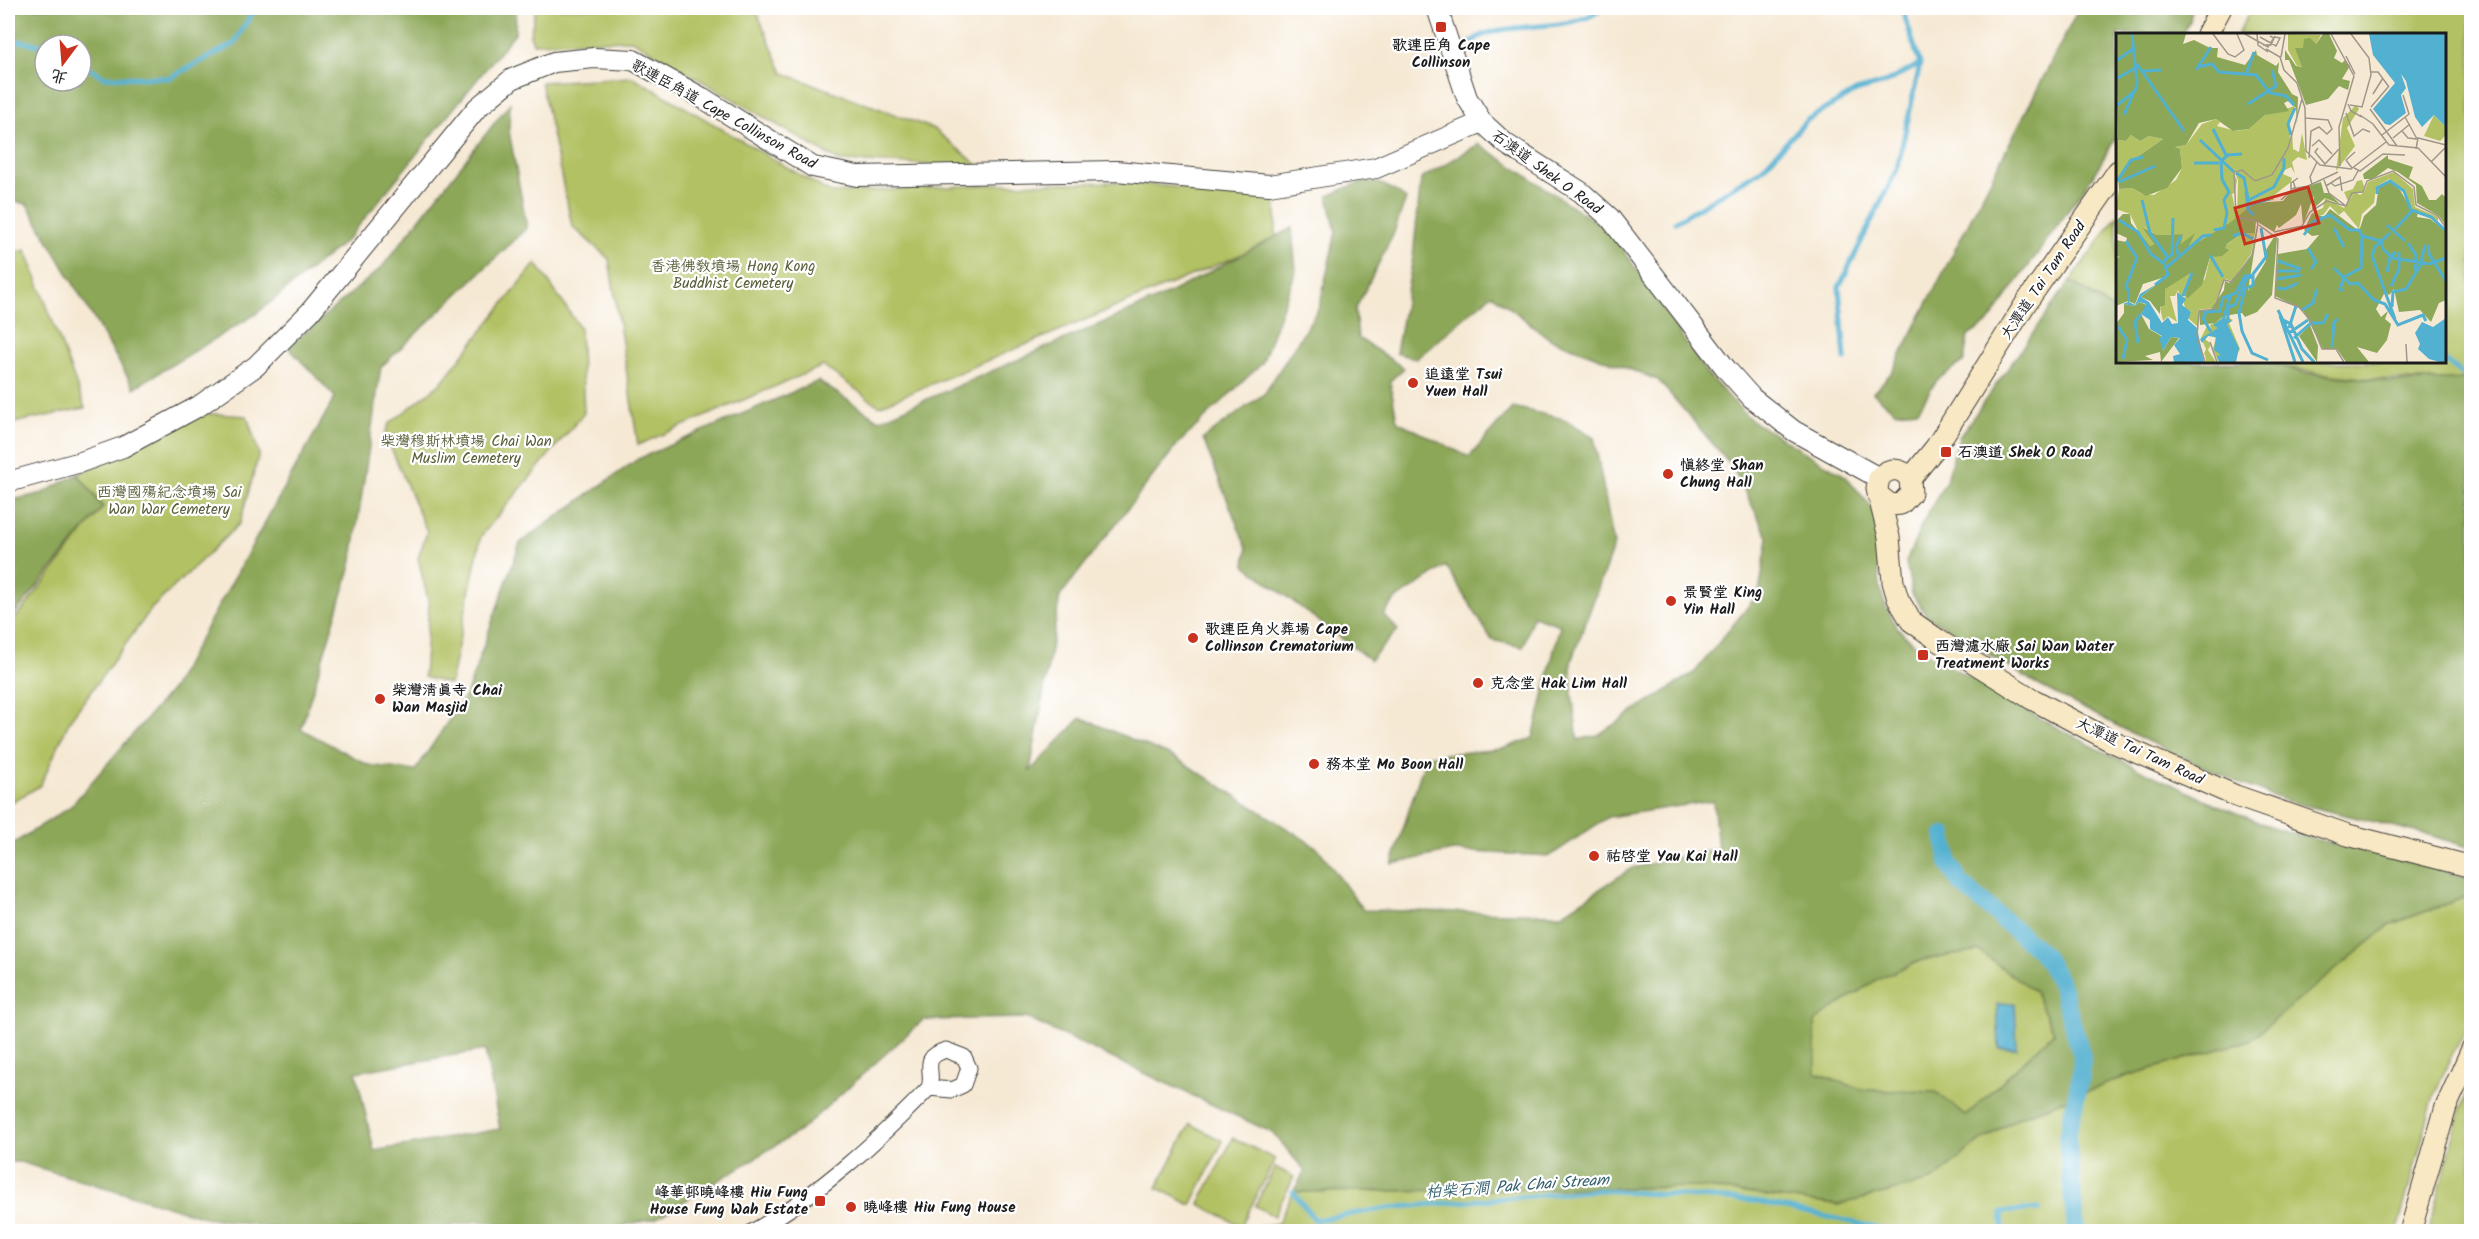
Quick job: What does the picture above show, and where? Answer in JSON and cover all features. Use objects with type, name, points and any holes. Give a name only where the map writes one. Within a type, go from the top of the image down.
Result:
[{"type":"main road","points":[[2208,33],[2221,8]]},
{"type":"main road","name":"大潭道 Tai Tam Road","points":[[1910,479],[1936,447],[2032,295],[2116,174]]},
{"type":"main road","points":[[1889,537],[1899,522],[1912,488],[1910,479],[1895,469],[1883,473],[1879,486],[1891,504],[1906,501]]},
{"type":"main road","name":"大潭道 Tai Tam Road","points":[[1879,486],[1889,537],[1893,582],[1911,621],[2032,699],[2114,742],[2236,796],[2348,835],[2472,867]]},
{"type":"main road","points":[[2410,1232],[2446,1107],[2472,1049]]},
{"type":"street","name":"石澳道 Shek O Road","points":[[1437,8],[1464,91],[1482,122],[1506,144],[1581,192],[1610,218],[1726,370],[1759,404],[1794,431],[1879,486]]},
{"type":"street","name":"歌連臣角道 Cape Collinson Road","points":[[8,482],[81,462],[123,447],[199,406],[256,366],[310,312],[483,102],[512,79],[554,62],[594,58],[633,60],[706,100],[813,167],[857,176],[1116,171],[1235,184],[1269,185],[1376,168],[1482,122]]},
{"type":"street","points":[[752,1232],[802,1201],[845,1169],[926,1091]]},
{"type":"green space","points":[[8,8],[516,8],[515,33],[347,240],[256,314],[134,388],[27,204],[8,200]]},
{"type":"green space","points":[[536,8],[755,8],[783,73],[934,129],[980,167],[839,161],[632,40],[533,43],[530,35]]},
{"type":"green space","points":[[2079,8],[2192,8],[2190,22],[2182,33],[2116,33],[2116,138],[2092,177],[1988,323],[1968,336],[1964,361],[1937,380],[1918,410],[1896,412],[1873,393],[1892,372]]},
{"type":"green space","points":[[2252,8],[2471,8],[2471,379],[2419,380],[2342,376],[2270,363],[2446,363],[2446,33],[2238,33]]},
{"type":"green space","name":"香港佛教墳場 Hong Kong Buddhist Cemetery","points":[[633,77],[831,193],[1001,184],[1123,182],[1235,193],[1276,194],[1276,240],[879,406],[823,366],[638,445],[609,259],[572,226],[541,82]]},
{"type":"green space","points":[[510,103],[509,131],[527,228],[381,367],[351,566],[301,729],[368,765],[415,771],[467,693],[520,543],[638,459],[818,381],[879,420],[1162,297],[1292,228],[1296,271],[1262,363],[1177,445],[1060,596],[1030,771],[1081,718],[1176,758],[1318,848],[1363,910],[1562,914],[1632,868],[1718,848],[1713,801],[1608,817],[1550,856],[1453,851],[1392,864],[1426,756],[1502,749],[1533,738],[1560,625],[1533,616],[1523,647],[1492,640],[1446,566],[1394,601],[1384,615],[1398,630],[1370,660],[1245,565],[1247,549],[1203,439],[1265,393],[1319,308],[1336,232],[1328,196],[1360,183],[1376,182],[1385,185],[1406,199],[1393,235],[1355,310],[1358,338],[1404,368],[1390,381],[1397,421],[1469,457],[1513,407],[1564,419],[1594,437],[1614,545],[1571,662],[1572,694],[1578,740],[1598,735],[1695,672],[1759,593],[1768,537],[1732,466],[1658,380],[1550,339],[1492,294],[1416,359],[1396,353],[1413,257],[1421,179],[1479,144],[1611,232],[1707,374],[1752,421],[1844,475],[1883,520],[1879,559],[1882,596],[1900,631],[1920,648],[2076,738],[2215,804],[2278,829],[2471,879],[2471,895],[2391,924],[2250,1040],[2130,1075],[2019,1117],[1973,1146],[1934,1180],[1838,1205],[1698,1187],[1293,1192],[1305,1171],[1273,1133],[1026,1018],[923,1020],[801,1130],[657,1218],[599,1231],[534,1231],[479,1221],[426,1231],[291,1231],[204,1217],[20,1162],[8,1162],[8,847],[70,807],[172,689],[335,397],[288,347],[382,267]],"holes":[[[1979,951],[2034,991],[2054,1032],[1966,1116],[1936,1092],[1864,1090],[1816,1074],[1815,1021],[1879,978],[1922,960]],[[485,1050],[500,1129],[374,1151],[356,1072]]]},
{"type":"green space","points":[[2116,217],[2116,311],[2070,281]]},
{"type":"green space","points":[[26,250],[85,408],[8,424],[8,255]]},
{"type":"green space","name":"柴灣穆斯林墳場 Chai Wan Muslim Cemetery","points":[[536,263],[580,328],[584,413],[481,536],[450,684],[424,677],[429,604],[418,558],[427,532],[385,434],[389,424],[440,384]]},
{"type":"green space","points":[[2070,281],[2116,311],[2116,363],[2270,363],[2306,373],[2395,382],[2471,379],[2471,848],[2429,835],[2286,801],[2239,783],[2147,741],[2040,686],[1927,616],[1912,594],[1906,562],[1922,524],[1947,479],[1959,437]]},
{"type":"green space","name":"西灣國殤紀念墳場 Sai Wan War Cemetery","points":[[200,413],[247,416],[259,454],[240,523],[152,608],[70,720],[40,786],[8,804],[8,628],[103,507],[78,474]]},
{"type":"green space","points":[[78,474],[103,507],[8,622],[8,501],[43,493]]},
{"type":"green space","points":[[2471,895],[2471,1021],[2434,1095],[2397,1231],[1230,1232],[1278,1223],[1293,1192],[1698,1187],[1838,1205],[1934,1180],[1973,1146],[2019,1117],[2130,1075],[2250,1040],[2391,924]]},
{"type":"green space","points":[[1979,951],[2034,991],[2054,1032],[1966,1116],[1936,1092],[1864,1090],[1815,1074],[1815,1021],[1879,978],[1922,960]]},
{"type":"green space","points":[[2471,1084],[2471,1231],[2428,1231],[2462,1105]]},
{"type":"green space","points":[[1190,1124],[1223,1141],[1191,1205],[1157,1188]]},
{"type":"green space","points":[[1233,1138],[1275,1159],[1241,1226],[1199,1204]]},
{"type":"green space","points":[[1275,1167],[1294,1177],[1274,1216],[1255,1206]]},
{"type":"water","points":[[2015,1003],[2017,1048],[1999,1048],[1997,1004]]},
{"type":"waterway","points":[[93,70],[104,77],[169,78],[234,44],[255,8]]},
{"type":"waterway","points":[[1468,45],[1480,36],[1496,31],[1571,22],[1588,17],[1603,8]]},
{"type":"waterway","points":[[1845,359],[1839,287],[1897,169],[1920,64],[1902,8]]},
{"type":"waterway","points":[[8,39],[33,44]]},
{"type":"waterway","points":[[1675,222],[1761,170],[1807,120],[1856,91],[1885,83],[1920,64]]},
{"type":"waterway","points":[[2446,362],[2472,381]]},
{"type":"waterway","points":[[1944,835],[1949,863],[1960,883],[2042,953],[2060,982],[2082,1056],[2081,1076],[2067,1137],[2076,1232]]},
{"type":"waterway","name":"柏柴石澗 Pak Chai Stream","points":[[1293,1192],[1315,1220],[1388,1208],[1600,1190],[1753,1201],[1898,1232]]},
{"type":"waterway","name":"柏柴石澗 Pak Chai Stream","points":[[2003,1232],[2002,1212],[2039,1209]]},
{"type":"place","name":"歌連臣角 Cape Collinson","points":[[1441,27]]},
{"type":"place","name":"追遠堂 Tsui Yuen Hall","points":[[1413,383]]},
{"type":"place","name":"石澳道 Shek O Road","points":[[1946,452]]},
{"type":"place","name":"慎終堂 Shan Chung Hall","points":[[1668,474]]},
{"type":"place","name":"景賢堂 King Yin Hall","points":[[1671,601]]},
{"type":"place","name":"歌連臣角火葬場 Cape Collinson Crematorium","points":[[1193,638]]},
{"type":"place","name":"西灣濾水廠 Sai Wan Water Treatment Works","points":[[1923,655]]},
{"type":"place","name":"克念堂 Hak Lim Hall","points":[[1478,683]]},
{"type":"place","name":"柴灣清真寺 Chai Wan Masjid","points":[[380,699]]},
{"type":"place","name":"務本堂 Mo Boon Hall","points":[[1314,764]]},
{"type":"place","name":"祐啓堂 Yau Kai Hall","points":[[1594,856]]},
{"type":"place","name":"峰華邨曉峰樓 Hiu Fung House Fung Wah Estate","points":[[820,1201]]},
{"type":"place","name":"曉峰樓 Hiu Fung House","points":[[851,1207]]}]
